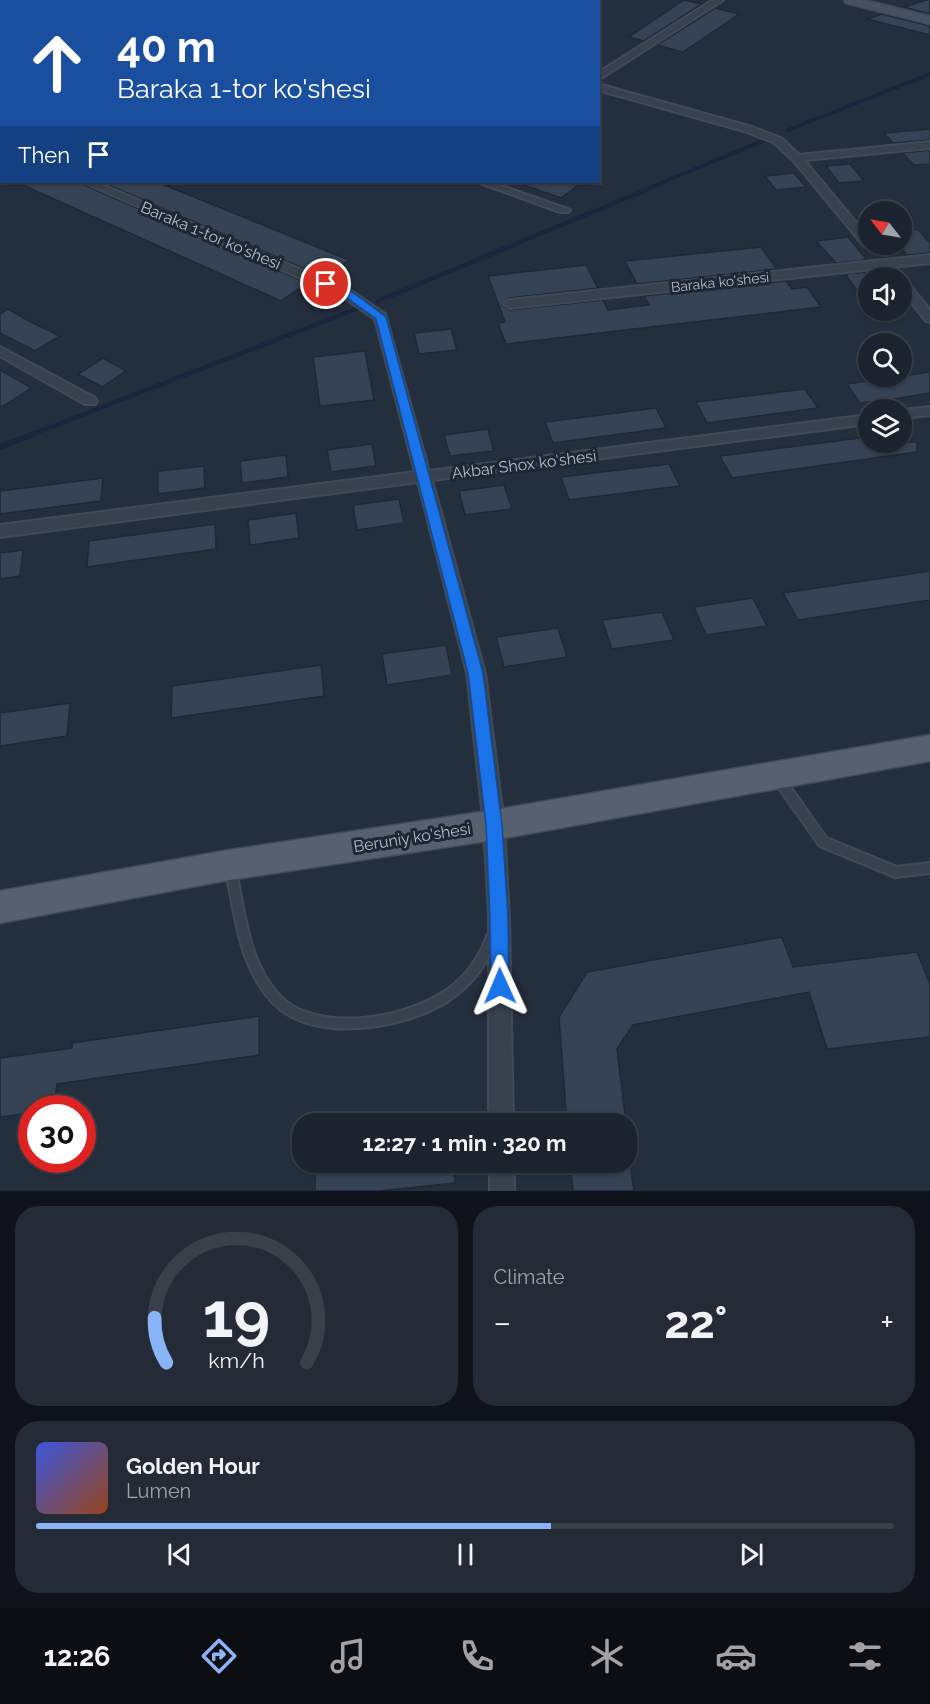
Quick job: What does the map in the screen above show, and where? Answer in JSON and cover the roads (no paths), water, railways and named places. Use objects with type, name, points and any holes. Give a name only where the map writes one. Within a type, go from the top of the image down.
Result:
[{"type":"main road","name":"Beruniy ko'shesi","points":[[0,907],[229,865],[494,825],[930,748]]},
{"type":"street","points":[[600,76],[719,0]]},
{"type":"street","points":[[850,0],[930,20]]},
{"type":"street","points":[[600,88],[748,129],[777,140],[797,158],[858,231]]},
{"type":"street","points":[[797,158],[930,145]]},
{"type":"street","name":"Baraka 1-tor ko'shesi","points":[[90,183],[347,294],[381,317],[476,673],[494,825],[499,917],[501,1113]]},
{"type":"street","points":[[485,183],[564,210]]},
{"type":"street","points":[[878,255],[887,267]]},
{"type":"street","name":"Baraka ko'shesi","points":[[510,304],[930,259]]},
{"type":"street","points":[[912,296],[930,318]]},
{"type":"street","points":[[0,351],[90,401]]},
{"type":"street","points":[[912,413],[930,411]]},
{"type":"street","name":"Akbar Shox ko'shesi","points":[[0,531],[858,420]]},
{"type":"street","points":[[502,1173],[502,1191]]},
{"type":"lane","points":[[775,774],[823,842],[896,872],[930,868]]},
{"type":"lane","points":[[229,865],[247,946],[263,983],[276,1000],[291,1010],[328,1024],[378,1018],[424,1008],[434,1002],[461,985],[488,952],[499,917]]},
{"type":"waterway","points":[[788,130],[930,74]]},
{"type":"waterway","points":[[649,188],[772,137]]},
{"type":"waterway","points":[[378,301],[653,187]]},
{"type":"waterway","points":[[30,435],[356,309]]},
{"type":"waterway","points":[[0,447],[34,434]]}]
